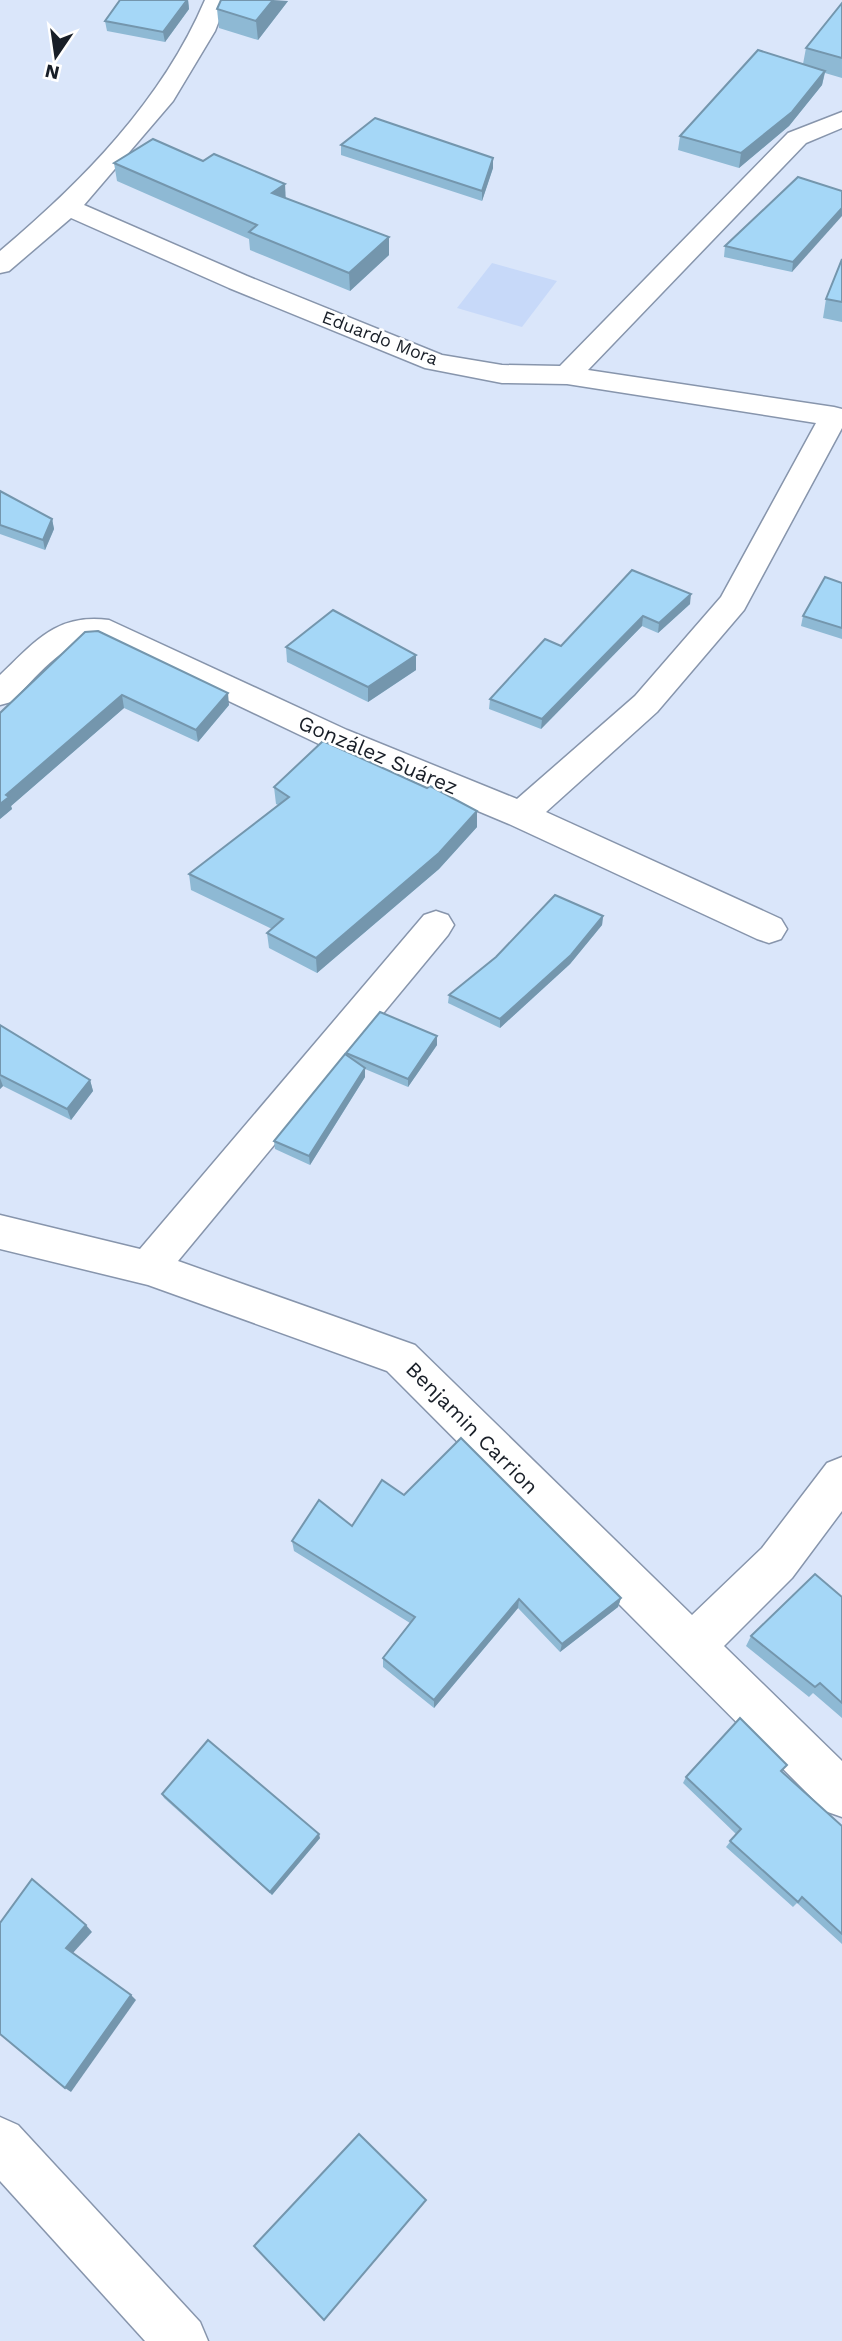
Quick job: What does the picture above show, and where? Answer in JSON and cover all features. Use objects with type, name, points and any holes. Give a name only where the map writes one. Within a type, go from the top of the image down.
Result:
[{"type":"street","points":[[0,265],[68,207],[164,96],[203,31],[216,0]]},
{"type":"street","points":[[567,374],[797,138],[842,120]]},
{"type":"street","name":"Eduardo Mora","points":[[68,207],[238,282],[435,362],[502,374],[567,374],[838,417]]},
{"type":"street","points":[[521,815],[646,704],[733,603],[838,417]]},
{"type":"street","name":"González Suárez","points":[[0,694],[59,638],[87,628],[109,631],[335,738],[521,815],[769,929]]},
{"type":"street","points":[[148,1268],[436,925]]},
{"type":"street","name":"Benjamin Carrion","points":[[0,1231],[148,1268],[401,1358],[842,1794]]},
{"type":"street","points":[[693,1647],[741,1596],[777,1563],[842,1477]]},
{"type":"street","points":[[0,2143],[181,2341]]},
{"type":"shaded area","points":[[492,263],[557,281],[522,327],[457,308]]},
{"type":"building","points":[[120,0],[187,0],[163,32],[105,21]]},
{"type":"building","points":[[221,0],[273,0],[256,21],[217,9]]},
{"type":"building","points":[[842,3],[842,58],[806,48]]},
{"type":"building","points":[[758,50],[825,71],[792,112],[741,153],[680,136]]},
{"type":"building","points":[[375,118],[493,158],[482,191],[341,145]]},
{"type":"building","points":[[153,139],[203,161],[214,154],[285,184],[272,193],[389,237],[349,273],[249,232],[257,225],[114,163]]},
{"type":"building","points":[[798,177],[842,191],[842,208],[793,262],[725,246]]},
{"type":"building","points":[[842,259],[842,302],[826,299]]},
{"type":"building","points":[[0,491],[52,519],[43,540],[0,525]]},
{"type":"building","points":[[632,570],[691,594],[659,623],[643,616],[542,719],[490,699],[545,639],[561,646]]},
{"type":"building","points":[[825,577],[842,583],[842,628],[803,616]]},
{"type":"building","points":[[333,610],[416,655],[368,687],[286,647]]},
{"type":"building","points":[[98,631],[228,693],[196,730],[122,695],[6,795],[9,797],[0,804],[0,713],[85,632]]},
{"type":"building","points":[[323,741],[427,788],[430,786],[477,811],[439,853],[316,958],[267,933],[283,919],[189,874],[289,797],[274,787]]},
{"type":"building","points":[[555,895],[603,916],[571,955],[500,1019],[449,995],[496,957]]},
{"type":"building","points":[[380,1012],[437,1036],[408,1079],[346,1053]]},
{"type":"building","points":[[0,1025],[90,1080],[67,1109],[0,1075]]},
{"type":"building","points":[[345,1054],[365,1068],[309,1156],[274,1141]]},
{"type":"building","points":[[461,1438],[621,1598],[562,1644],[519,1599],[434,1700],[383,1658],[415,1617],[292,1541],[319,1500],[352,1526],[382,1480],[404,1495]]},
{"type":"building","points":[[815,1574],[842,1597],[842,1703],[820,1683],[815,1687],[751,1636]]},
{"type":"building","points":[[740,1718],[787,1765],[781,1771],[842,1826],[842,1934],[802,1897],[798,1902],[730,1841],[741,1829],[686,1777]]},
{"type":"building","points":[[208,1740],[319,1834],[270,1892],[162,1794]]},
{"type":"building","points":[[32,1879],[86,1925],[66,1948],[131,1995],[65,2088],[0,2034],[0,1923]]},
{"type":"building","points":[[359,2134],[426,2200],[324,2320],[254,2246]]}]
